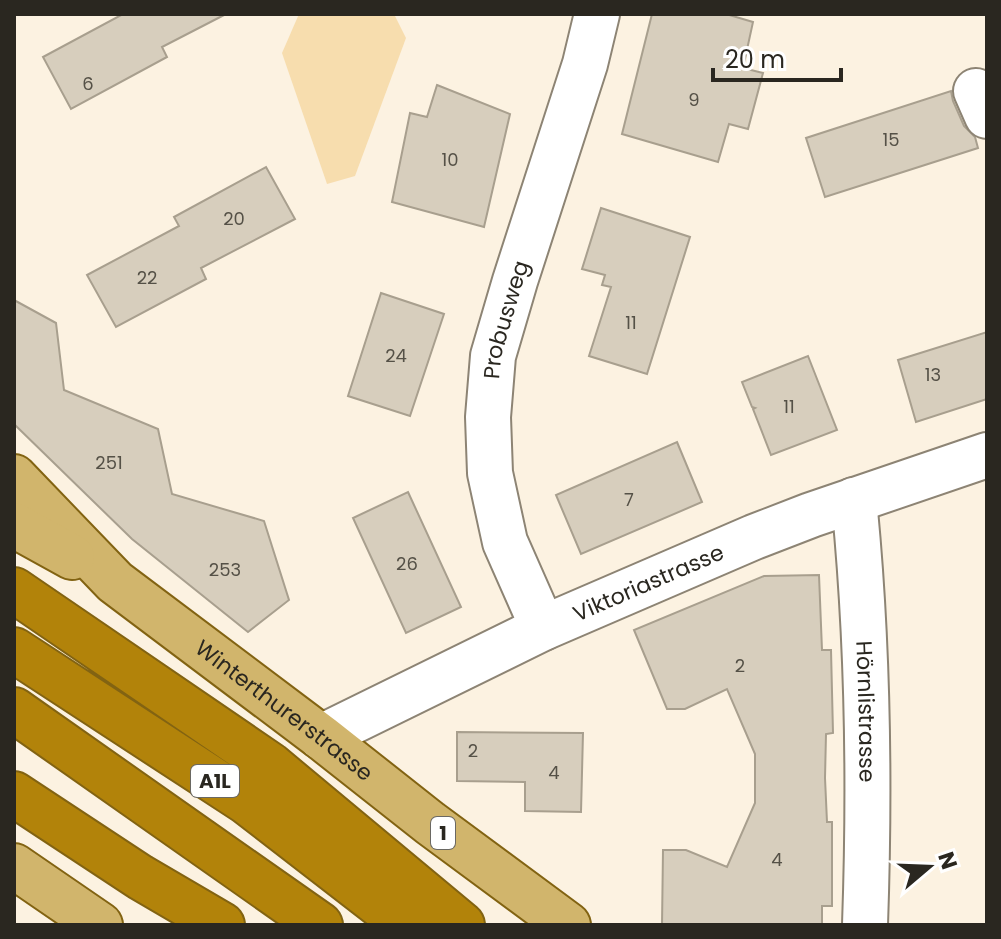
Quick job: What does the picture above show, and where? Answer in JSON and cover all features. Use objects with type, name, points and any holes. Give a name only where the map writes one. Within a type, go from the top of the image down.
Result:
[{"type":"highway","points":[[14,590],[270,765],[462,925]]},
{"type":"highway","name":"A1L","points":[[14,650],[247,802],[406,925]]},
{"type":"highway","name":"A1L","points":[[14,710],[320,925]]},
{"type":"highway","points":[[14,794],[140,877],[222,925]]},
{"type":"main road","name":"Winterthurerstrasse","points":[[14,477],[115,582],[568,925]]},
{"type":"main road","name":"1","points":[[14,525],[115,582]]},
{"type":"main road","points":[[14,866],[100,925]]},
{"type":"main road","points":[[14,887],[90,925]]},
{"type":"street","name":"Probusweg","points":[[543,628],[505,542],[490,473],[488,417],[493,356],[585,64],[597,14]]},
{"type":"street","name":"Viktoriastrasse","points":[[321,737],[543,628],[754,537],[987,455]]},
{"type":"street","name":"Hörnlistrasse","points":[[854,500],[867,706],[865,925]]},
{"type":"shaded area","points":[[299,14],[394,14],[406,38],[355,176],[327,184],[282,53]]},
{"type":"building","points":[[123,14],[226,14],[162,47],[167,57],[71,109],[43,57]]},
{"type":"building","points":[[652,14],[726,14],[753,22],[743,68],[763,73],[748,129],[729,124],[718,162],[622,134]]},
{"type":"building","points":[[437,85],[510,114],[484,227],[392,202],[410,113],[427,117]]},
{"type":"building","points":[[951,91],[964,126],[975,137],[978,148],[825,197],[806,138]]},
{"type":"building","points":[[266,167],[295,219],[201,268],[206,279],[116,327],[87,275],[179,226],[174,217]]},
{"type":"building","points":[[601,208],[690,237],[647,374],[589,356],[611,287],[602,285],[605,275],[582,269]]},
{"type":"building","points":[[381,293],[444,314],[410,416],[348,396]]},
{"type":"building","points":[[14,300],[56,323],[64,390],[158,429],[172,494],[264,521],[289,600],[248,632],[132,539],[14,424]]},
{"type":"building","points":[[987,332],[987,399],[916,422],[898,360]]},
{"type":"building","points":[[808,356],[837,430],[771,455],[755,408],[742,382]]},
{"type":"building","points":[[677,442],[702,502],[581,554],[556,495]]},
{"type":"building","points":[[408,492],[461,607],[406,633],[353,518]]},
{"type":"building","points":[[819,575],[822,650],[831,650],[833,733],[826,734],[825,778],[827,822],[832,822],[832,906],[822,906],[822,925],[662,925],[663,850],[686,850],[727,867],[755,803],[755,754],[727,689],[685,709],[667,709],[634,630],[764,576]]},
{"type":"building","points":[[457,732],[583,733],[581,812],[525,811],[525,782],[457,781]]}]
